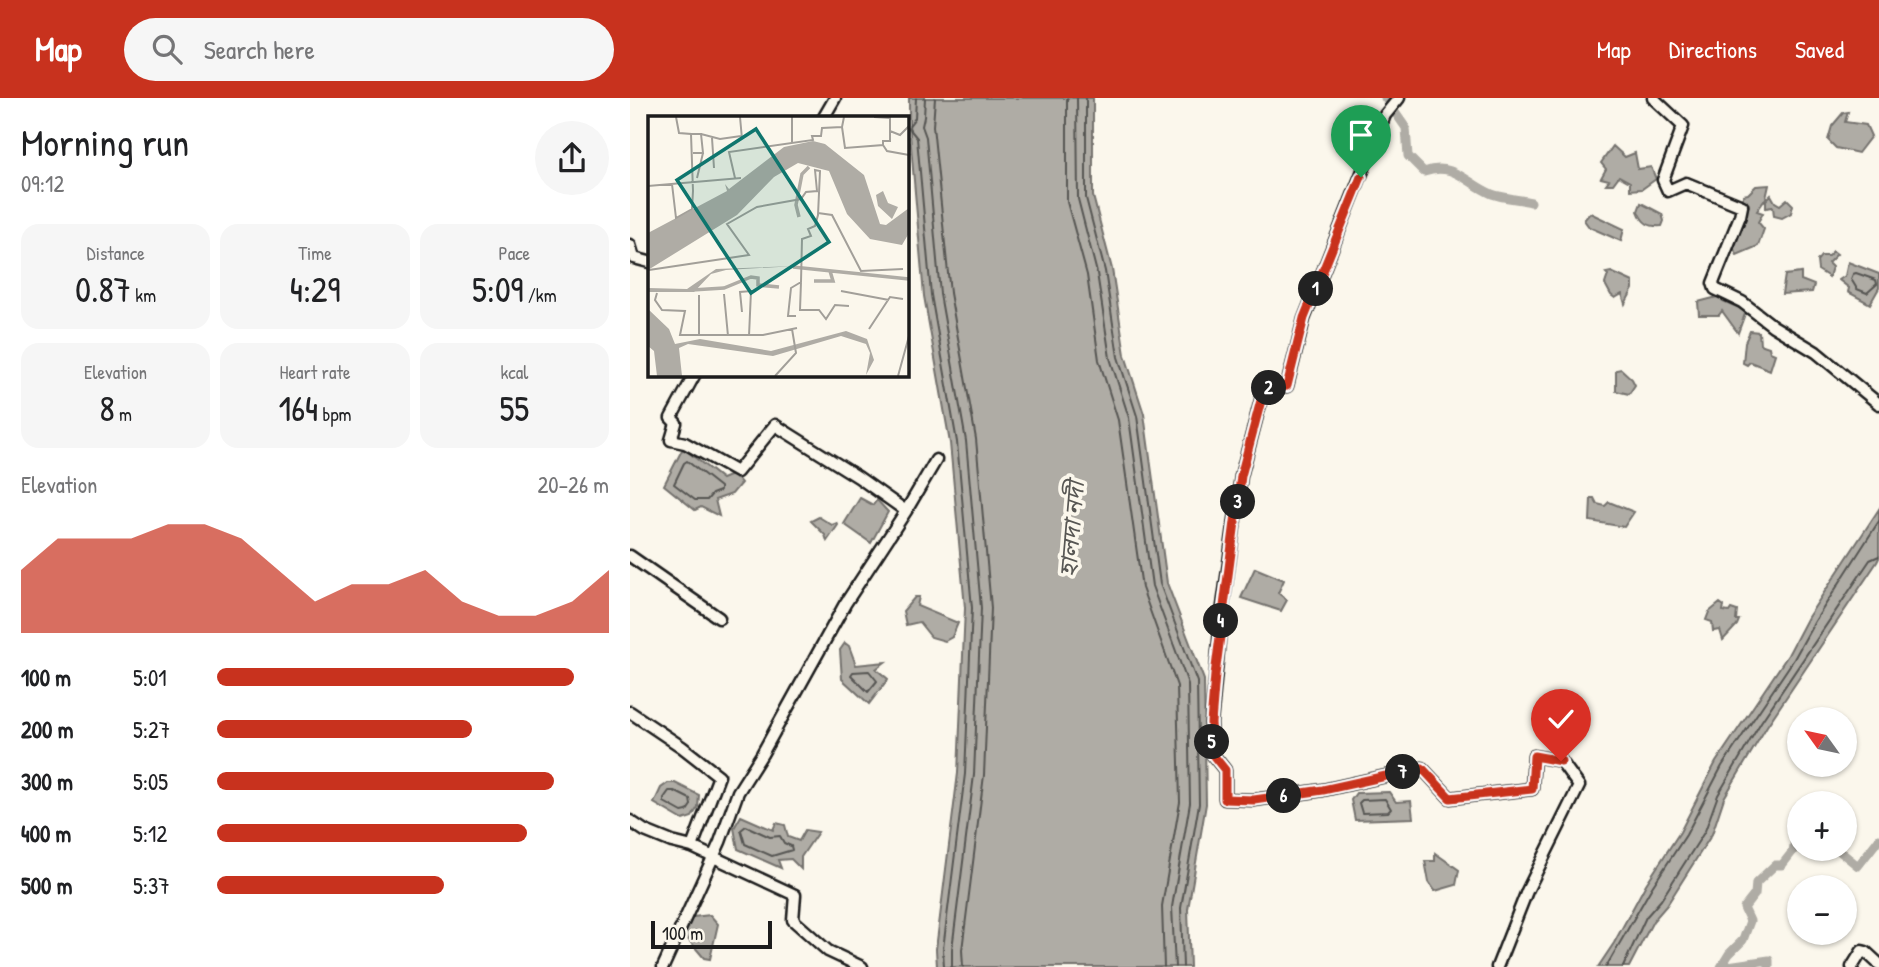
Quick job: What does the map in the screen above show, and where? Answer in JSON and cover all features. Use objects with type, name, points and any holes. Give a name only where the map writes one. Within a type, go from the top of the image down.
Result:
[{"type":"street","points":[[825,116],[835,98]]},
{"type":"street","points":[[1653,98],[1684,126],[1662,180],[1668,191],[1686,183],[1742,206],[1713,283],[1715,289],[1742,302],[1773,326],[1816,352],[1879,404]]},
{"type":"street","points":[[1397,101],[1385,115],[1304,318],[1287,386],[1264,389],[1241,476],[1237,502],[1215,675],[1211,723],[1213,755],[1225,770],[1225,799],[1254,800],[1323,790],[1422,768],[1450,798],[1497,794],[1532,789],[1534,756],[1561,761],[1579,786],[1527,891],[1497,967]]},
{"type":"street","points":[[630,245],[632,257]]},
{"type":"street","points":[[694,376],[671,418],[676,423],[671,440],[685,443],[737,472],[775,425],[859,477],[906,511]]},
{"type":"street","points":[[663,967],[720,842],[738,792],[845,604],[936,460]]},
{"type":"street","points":[[630,556],[719,618]]},
{"type":"street","points":[[630,712],[719,776],[692,846]]},
{"type":"street","points":[[630,821],[672,842],[692,846],[795,895],[793,920],[828,951],[862,967]]},
{"type":"street","points":[[1852,967],[1862,951],[1879,964]]},
{"type":"water","name":"হালদা নদী","points":[[909,98],[1093,98],[1093,196],[1112,269],[1125,355],[1144,414],[1167,583],[1204,680],[1206,804],[1188,909],[1190,967],[937,967],[936,949],[958,773],[965,608],[950,443],[924,296]]},
{"type":"water","points":[[1848,112],[1845,122],[1866,125],[1871,136],[1858,153],[1836,148],[1828,140],[1832,126],[1843,113]]},
{"type":"water","points":[[1613,146],[1625,157],[1635,153],[1638,169],[1651,167],[1656,179],[1642,189],[1630,190],[1630,182],[1619,176],[1613,184],[1606,184],[1609,180],[1601,178],[1606,169],[1601,163]]},
{"type":"water","points":[[1769,185],[1766,198],[1757,211],[1763,213],[1758,222],[1764,229],[1758,246],[1737,255],[1731,244],[1745,207],[1749,206],[1743,201],[1743,195],[1756,186]]},
{"type":"water","points":[[1771,195],[1780,205],[1787,199],[1793,205],[1791,213],[1782,218],[1774,216],[1773,207],[1766,208],[1766,200]]},
{"type":"water","points":[[1641,203],[1662,214],[1662,226],[1644,222],[1638,211]]},
{"type":"water","points":[[1590,213],[1624,229],[1621,241],[1589,227],[1584,220]]},
{"type":"water","points":[[1833,251],[1837,254],[1828,263],[1832,267],[1829,277],[1818,270],[1817,261],[1821,256],[1828,256]]},
{"type":"water","points":[[1848,262],[1879,274],[1879,288],[1870,304],[1848,292],[1849,288],[1839,280],[1845,276]]},
{"type":"water","points":[[1611,272],[1633,282],[1633,289],[1625,304],[1622,294],[1615,298],[1605,284],[1608,275],[1606,273]]},
{"type":"water","points":[[1801,273],[1801,280],[1814,285],[1812,292],[1782,294],[1785,275]]},
{"type":"water","points":[[1725,295],[1723,301],[1746,311],[1738,333],[1722,311],[1719,315],[1699,315],[1698,302]]},
{"type":"water","points":[[1750,331],[1759,332],[1760,344],[1769,347],[1770,352],[1775,354],[1770,370],[1750,362],[1747,365],[1743,363],[1745,342]]},
{"type":"water","points":[[1621,369],[1635,385],[1629,394],[1616,391],[1616,370]]},
{"type":"water","points":[[683,448],[722,479],[734,474],[741,483],[732,494],[715,500],[719,516],[701,507],[695,510],[664,485]]},
{"type":"water","points":[[860,498],[873,505],[877,500],[888,512],[871,543],[844,524]]},
{"type":"water","points":[[1591,498],[1594,498],[1597,504],[1605,506],[1609,502],[1634,512],[1624,527],[1590,521]]},
{"type":"water","points":[[1879,509],[1877,562],[1767,726],[1724,798],[1712,834],[1667,905],[1653,921],[1629,967],[1598,967],[1680,832],[1716,762],[1788,655],[1808,617]]},
{"type":"water","points":[[819,517],[832,525],[838,525],[827,541],[825,535],[811,521]]},
{"type":"water","points":[[1255,568],[1284,580],[1278,593],[1287,600],[1281,611],[1241,598]]},
{"type":"water","points":[[915,597],[919,597],[917,606],[958,623],[952,637],[945,641],[931,637],[919,622],[906,625],[903,611]]},
{"type":"water","points":[[1720,603],[1724,606],[1723,611],[1737,611],[1736,620],[1739,620],[1723,640],[1720,630],[1713,631],[1712,622],[1706,620],[1709,612]]},
{"type":"water","points":[[845,643],[849,646],[856,665],[885,662],[876,669],[888,679],[869,704],[842,679],[840,650]]},
{"type":"water","points":[[668,783],[675,783],[699,795],[698,807],[692,817],[683,820],[654,803],[661,788]]},
{"type":"water","points":[[1389,792],[1396,802],[1411,801],[1413,818],[1355,820],[1351,800],[1356,793]]},
{"type":"water","points":[[741,816],[773,830],[776,823],[785,825],[788,837],[799,841],[805,830],[818,832],[801,857],[801,869],[791,859],[778,860],[781,868],[738,849],[734,828]]},
{"type":"water","points":[[1435,853],[1459,870],[1456,885],[1435,891],[1429,882],[1425,861],[1435,861]]},
{"type":"water","points":[[710,915],[718,924],[710,959],[704,958],[682,932],[693,917]]},
{"type":"waterway","points":[[1385,98],[1406,128],[1408,156],[1424,172],[1435,169],[1452,171],[1492,194],[1531,202]]},
{"type":"waterway","points":[[1852,861],[1858,866],[1879,839]]},
{"type":"waterway","points":[[1769,967],[1769,960],[1721,967],[1743,940],[1750,921],[1744,908],[1755,894],[1756,883],[1775,865],[1782,865],[1787,859]]},
{"type":"route","points":[[1361,177],[1304,318],[1287,386],[1264,389],[1241,476],[1221,620],[1211,723],[1213,755],[1225,770],[1225,799],[1254,800],[1323,790],[1422,768],[1450,798],[1497,794],[1532,789],[1534,756],[1561,761]]}]
